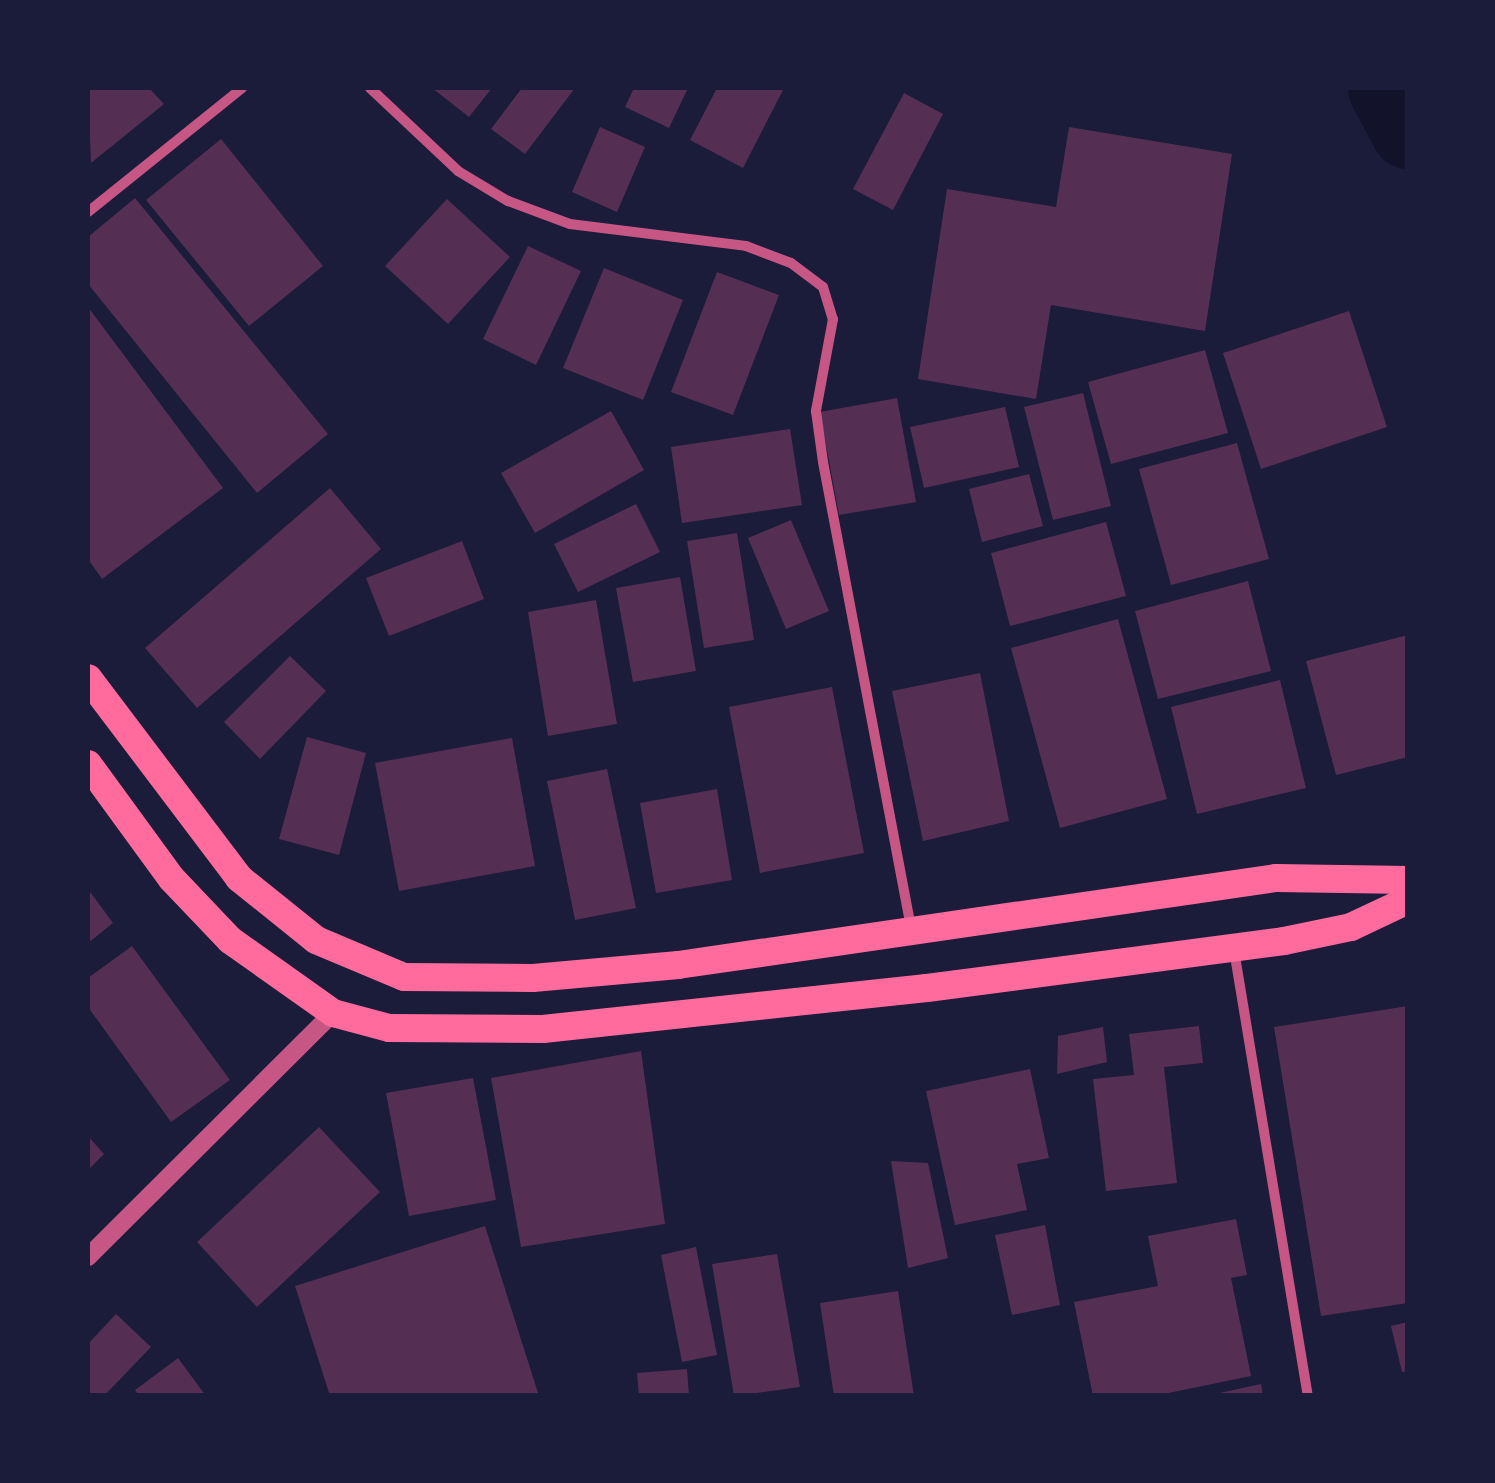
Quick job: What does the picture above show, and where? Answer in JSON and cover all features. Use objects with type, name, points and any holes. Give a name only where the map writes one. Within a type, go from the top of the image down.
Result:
[{"type":"highway","points":[[88,678],[239,878],[316,940],[374,968],[430,980],[533,978],[678,965],[1276,878],[1408,880]]},
{"type":"highway","points":[[88,764],[209,919],[288,986],[333,1012],[390,1028],[542,1029],[1234,949],[1352,927],[1408,900]]},
{"type":"street","points":[[88,212],[242,88]]},
{"type":"street","points":[[370,88],[458,171],[508,202],[570,224],[746,246],[791,262],[824,287],[832,318],[816,411],[823,462],[912,928]]},
{"type":"street","points":[[1234,949],[1308,1396]]},
{"type":"street","points":[[88,1257],[333,1012]]},
{"type":"building","points":[[88,88],[149,88],[164,104],[91,163]]},
{"type":"building","points":[[432,88],[492,88],[469,117]]},
{"type":"building","points":[[522,88],[575,88],[525,154],[491,129]]},
{"type":"building","points":[[634,88],[688,88],[669,128],[625,107]]},
{"type":"building","points":[[717,88],[784,88],[743,168],[690,140]]},
{"type":"building","points":[[904,93],[943,114],[893,210],[853,189]]},
{"type":"building","points":[[600,127],[645,147],[617,212],[572,192]]},
{"type":"building","points":[[1069,127],[1232,154],[1205,331],[1051,305],[1036,399],[918,379],[947,189],[1056,207]]},
{"type":"building","points":[[221,139],[323,266],[249,326],[146,200]]},
{"type":"building","points":[[135,198],[328,434],[257,493],[88,284],[88,237]]},
{"type":"building","points":[[447,199],[510,257],[448,324],[385,266]]},
{"type":"building","points":[[528,246],[581,271],[536,365],[483,339]]},
{"type":"building","points":[[604,268],[683,300],[643,400],[563,368]]},
{"type":"building","points":[[717,272],[779,295],[733,415],[671,392]]},
{"type":"building","points":[[88,307],[223,488],[102,579],[88,559]]},
{"type":"building","points":[[1349,311],[1387,427],[1261,469],[1223,353]]},
{"type":"building","points":[[1205,350],[1228,433],[1111,464],[1088,382]]},
{"type":"building","points":[[1083,393],[1111,506],[1053,520],[1024,407]]},
{"type":"building","points":[[897,398],[916,502],[839,515],[820,412]]},
{"type":"building","points":[[1005,407],[1019,467],[924,488],[910,427]]},
{"type":"building","points":[[611,411],[644,470],[535,533],[501,473]]},
{"type":"building","points":[[790,429],[802,505],[682,523],[671,447]]},
{"type":"building","points":[[1237,443],[1269,559],[1171,585],[1139,469]]},
{"type":"building","points":[[1029,474],[1043,526],[982,542],[969,489]]},
{"type":"building","points":[[330,488],[381,549],[197,708],[145,648]]},
{"type":"building","points":[[636,504],[660,552],[578,592],[554,544]]},
{"type":"building","points":[[791,520],[829,611],[786,629],[748,538]]},
{"type":"building","points":[[1106,522],[1126,596],[1010,626],[991,553]]},
{"type":"building","points":[[737,533],[754,640],[704,648],[687,541]]},
{"type":"building","points":[[462,541],[484,599],[389,636],[366,578]]},
{"type":"building","points":[[680,577],[696,671],[633,682],[616,588]]},
{"type":"building","points":[[1248,581],[1271,671],[1158,699],[1135,611]]},
{"type":"building","points":[[596,600],[617,724],[548,736],[528,612]]},
{"type":"building","points":[[1118,619],[1167,799],[1060,828],[1011,648]]},
{"type":"building","points":[[1408,635],[1408,757],[1336,775],[1306,661]]},
{"type":"building","points":[[290,656],[326,691],[260,759],[224,722]]},
{"type":"building","points":[[980,673],[1009,821],[923,841],[892,691]]},
{"type":"building","points":[[1280,680],[1306,788],[1197,814],[1171,707]]},
{"type":"building","points":[[832,687],[864,853],[760,873],[729,707]]},
{"type":"building","points":[[307,737],[366,753],[339,855],[279,839]]},
{"type":"building","points":[[512,738],[535,866],[399,891],[375,763]]},
{"type":"building","points":[[607,769],[636,908],[575,920],[547,781]]},
{"type":"building","points":[[717,789],[732,880],[656,893],[640,803]]},
{"type":"building","points":[[88,889],[113,923],[88,943]]},
{"type":"building","points":[[132,946],[230,1080],[171,1122],[88,1007],[88,978]]},
{"type":"building","points":[[1408,1006],[1408,1303],[1321,1316],[1274,1027]]},
{"type":"building","points":[[1199,1026],[1203,1063],[1164,1067],[1177,1183],[1106,1191],[1093,1079],[1134,1075],[1129,1034]]},
{"type":"building","points":[[1103,1027],[1107,1062],[1057,1074],[1058,1036]]},
{"type":"building","points":[[641,1051],[665,1224],[521,1247],[491,1078]]},
{"type":"building","points":[[1030,1069],[1049,1158],[1017,1164],[1027,1210],[955,1225],[926,1091]]},
{"type":"building","points":[[473,1078],[496,1200],[409,1216],[386,1093]]},
{"type":"building","points":[[319,1127],[380,1192],[257,1307],[197,1242]]},
{"type":"building","points":[[88,1136],[104,1154],[88,1170]]},
{"type":"building","points":[[891,1161],[928,1163],[948,1258],[908,1268]]},
{"type":"building","points":[[1236,1219],[1247,1275],[1231,1278],[1251,1376],[1154,1396],[1093,1396],[1074,1302],[1158,1286],[1148,1236]]},
{"type":"building","points":[[1045,1225],[1060,1305],[1012,1315],[995,1235]]},
{"type":"building","points":[[485,1226],[539,1396],[330,1396],[295,1286]]},
{"type":"building","points":[[696,1247],[717,1355],[682,1362],[661,1255]]},
{"type":"building","points":[[777,1254],[800,1387],[734,1396],[712,1264]]},
{"type":"building","points":[[898,1291],[914,1396],[834,1396],[820,1303]]},
{"type":"building","points":[[116,1314],[151,1347],[104,1396],[88,1396],[88,1344]]},
{"type":"building","points":[[1408,1322],[1408,1371],[1402,1372],[1391,1326]]},
{"type":"building","points":[[178,1358],[206,1396],[139,1396],[135,1390]]},
{"type":"building","points":[[687,1369],[689,1396],[639,1396],[637,1373]]},
{"type":"building","points":[[1261,1384],[1263,1396],[1215,1396],[1215,1394]]},
{"type":"waterway","points":[[1385,88],[1408,131]]}]
